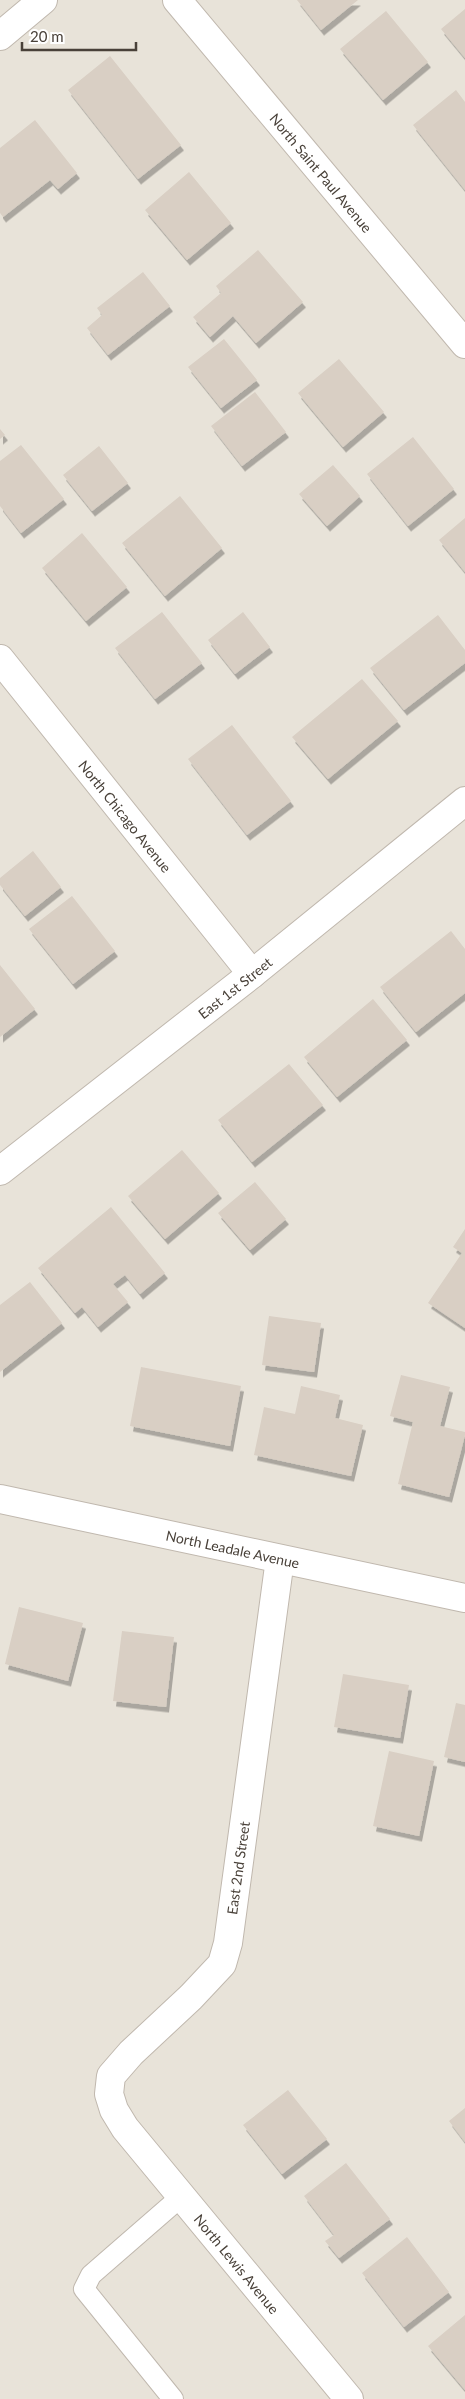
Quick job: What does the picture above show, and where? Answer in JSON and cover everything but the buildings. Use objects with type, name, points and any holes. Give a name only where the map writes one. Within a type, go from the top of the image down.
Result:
[{"type":"street","points":[[0,36],[43,0]]},
{"type":"street","name":"North Saint Paul Avenue","points":[[177,0],[465,344]]},
{"type":"street","name":"North Chicago Avenue","points":[[0,659],[252,974]]},
{"type":"street","name":"East 1st Street","points":[[0,1171],[252,974],[465,801]]},
{"type":"street","name":"North Leadale Avenue","points":[[0,1499],[465,1598]]},
{"type":"street","name":"East 2nd Street","points":[[125,2128],[114,2110],[109,2094],[111,2076],[131,2053],[191,1997],[222,1964],[228,1943],[280,1559]]},
{"type":"street","name":"North Lewis Avenue","points":[[125,2128],[349,2399]]},
{"type":"lane","points":[[173,2399],[84,2290],[91,2275],[182,2195]]},
{"type":"shaded area","points":[[0,0],[465,0],[465,2399],[0,2399]]}]
